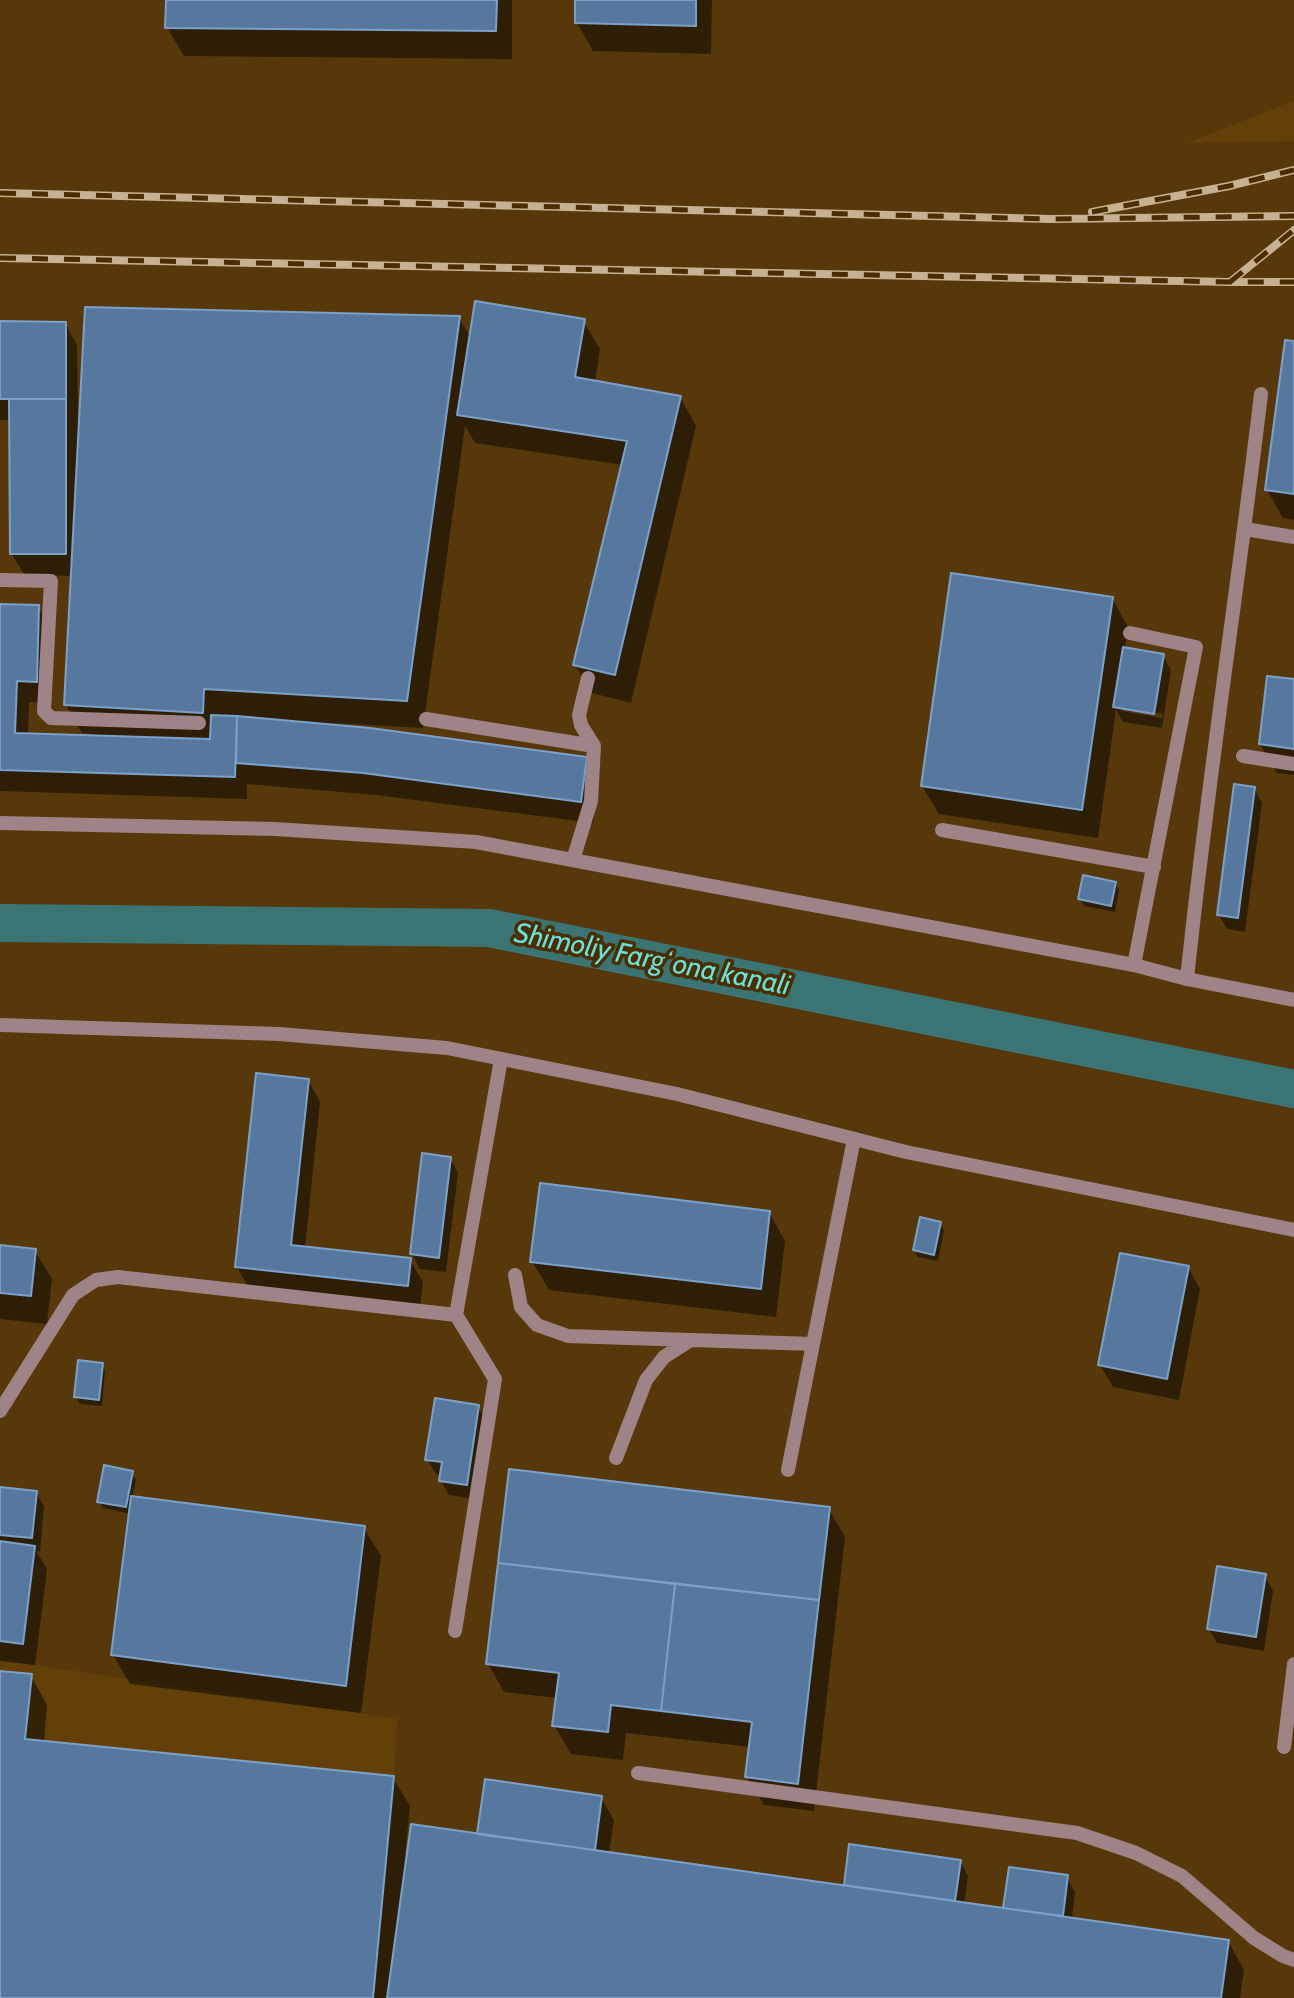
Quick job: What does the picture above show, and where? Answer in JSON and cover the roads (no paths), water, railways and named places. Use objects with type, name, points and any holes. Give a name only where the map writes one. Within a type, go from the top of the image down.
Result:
[{"type":"street","points":[[1187,979],[1198,868],[1261,394]]},
{"type":"street","points":[[1245,529],[1294,537]]},
{"type":"street","points":[[0,580],[51,581],[44,711],[51,718],[199,723]]},
{"type":"street","points":[[1130,633],[1196,647],[1134,965]]},
{"type":"street","points":[[573,860],[591,801],[594,746],[581,725],[579,715],[587,678]]},
{"type":"street","points":[[426,719],[594,746]]},
{"type":"street","points":[[1243,756],[1294,764]]},
{"type":"street","points":[[0,823],[275,829],[476,842],[1134,965],[1187,979],[1294,1000]]},
{"type":"street","points":[[942,830],[1154,867]]},
{"type":"street","points":[[0,1025],[279,1034],[447,1048],[677,1094],[919,1155],[1294,1230]]},
{"type":"street","points":[[455,1631],[495,1379],[456,1315],[501,1059]]},
{"type":"street","points":[[788,1469],[854,1139]]},
{"type":"street","points":[[515,1275],[521,1307],[537,1325],[568,1336],[813,1344]]},
{"type":"street","points":[[0,1411],[73,1294],[96,1280],[118,1276],[456,1315]]},
{"type":"street","points":[[616,1458],[646,1380],[664,1357],[690,1340]]},
{"type":"street","points":[[1284,1747],[1294,1664]]},
{"type":"street","points":[[638,1773],[1077,1833],[1136,1853],[1182,1876],[1254,1938],[1294,1960]]},
{"type":"waterway","name":"Shimoliy Fargʻona kanali","points":[[0,923],[489,928],[1294,1089]]},
{"type":"railway","points":[[1092,212],[1229,186],[1294,170]]},
{"type":"railway","points":[[0,193],[1051,219],[1294,216]]},
{"type":"railway","points":[[1230,282],[1294,230]]},
{"type":"railway","points":[[0,258],[1294,282]]}]
